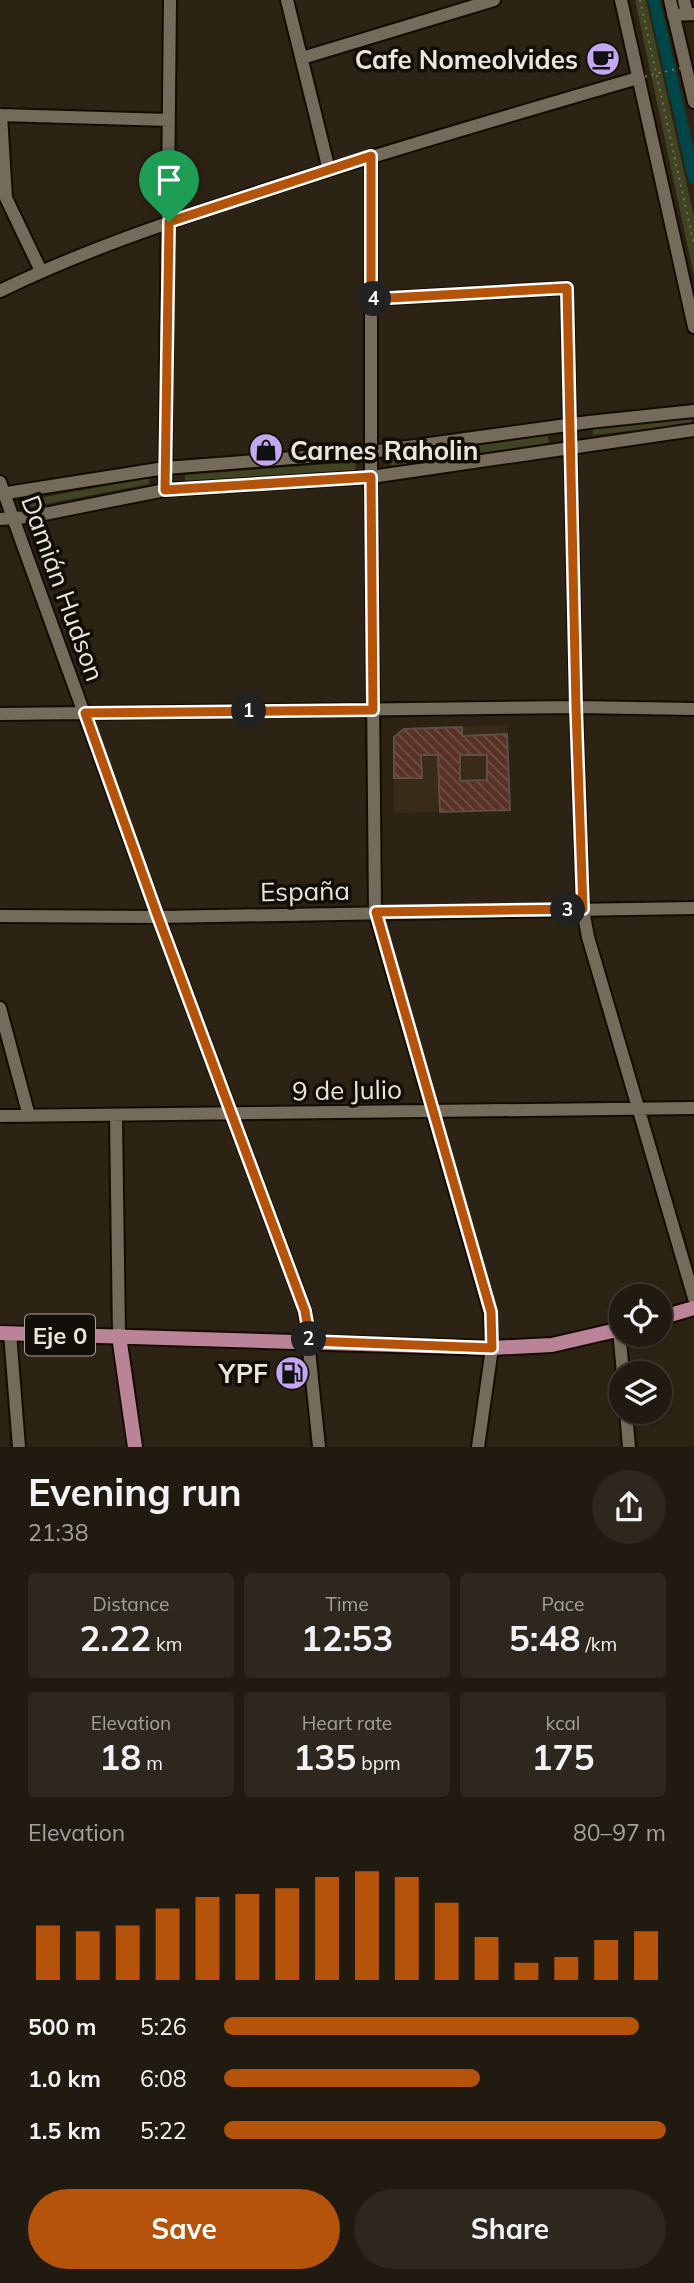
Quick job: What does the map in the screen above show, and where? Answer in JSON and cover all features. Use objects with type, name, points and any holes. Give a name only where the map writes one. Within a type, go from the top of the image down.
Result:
[{"type":"main road","points":[[672,1314],[694,1308]]},
{"type":"main road","name":"Eje 0","points":[[5,1333],[492,1348],[552,1345],[609,1332]]},
{"type":"main road","points":[[119,1336],[135,1447]]},
{"type":"street","points":[[165,490],[170,0]]},
{"type":"street","points":[[287,0],[329,170]]},
{"type":"street","points":[[302,58],[494,0]]},
{"type":"street","points":[[621,0],[694,327]]},
{"type":"street","points":[[670,0],[694,102]]},
{"type":"street","points":[[673,15],[690,14],[684,0]]},
{"type":"street","points":[[0,291],[104,245],[169,222],[371,156],[638,78]]},
{"type":"street","points":[[41,271],[6,198],[0,115],[169,120]]},
{"type":"street","points":[[371,156],[371,477],[376,912],[491,1312],[492,1348],[478,1447]]},
{"type":"street","points":[[371,299],[567,288],[583,909],[588,937],[694,1298]]},
{"type":"street","points":[[1,490],[165,468],[371,453],[570,424],[694,411]]},
{"type":"street","points":[[6,519],[165,490],[371,477],[694,430]]},
{"type":"street","name":"Damián Hudson","points":[[1,490],[6,519],[85,713],[305,1311],[319,1447]]},
{"type":"street","points":[[0,714],[576,707],[694,709]]},
{"type":"street","name":"España","points":[[0,916],[158,917],[694,908]]},
{"type":"street","points":[[0,1008],[29,1116]]},
{"type":"street","name":"9 de Julio","points":[[0,1116],[694,1108]]},
{"type":"street","points":[[116,1116],[119,1336]]},
{"type":"street","points":[[5,1333],[19,1447]]},
{"type":"street","points":[[627,1424],[629,1447]]},
{"type":"path","points":[[640,0],[694,245]]},
{"type":"path","points":[[638,78],[685,67]]},
{"type":"shaded area","points":[[507,725],[510,810],[394,813],[394,737],[404,729]]},
{"type":"green space","points":[[635,0],[646,0],[694,217],[694,276]]},
{"type":"green space","points":[[691,418],[692,424],[593,435],[593,429]]},
{"type":"green space","points":[[548,435],[549,443],[391,466],[391,459]]},
{"type":"green space","points":[[356,462],[355,471],[185,482],[185,475]]},
{"type":"green space","points":[[149,478],[149,484],[31,507],[28,500]]},
{"type":"building","points":[[462,727],[462,736],[507,734],[510,810],[440,812],[438,755],[421,755],[422,778],[394,778],[394,737],[404,729]],"holes":[[[460,755],[487,755],[487,780],[460,781]]]},
{"type":"waterway","points":[[654,0],[694,178]]},
{"type":"place","name":"Cafe Nomeolvides","points":[[603,59]]},
{"type":"place","name":"Carnes Raholin","points":[[266,450]]},
{"type":"place","name":"YPF","points":[[292,1373]]},
{"type":"route","points":[[371,156],[371,299],[567,288],[583,909],[376,912],[491,1312],[492,1348],[310,1341],[305,1311],[85,713],[373,710],[371,477],[165,490],[169,222],[371,156]]}]
